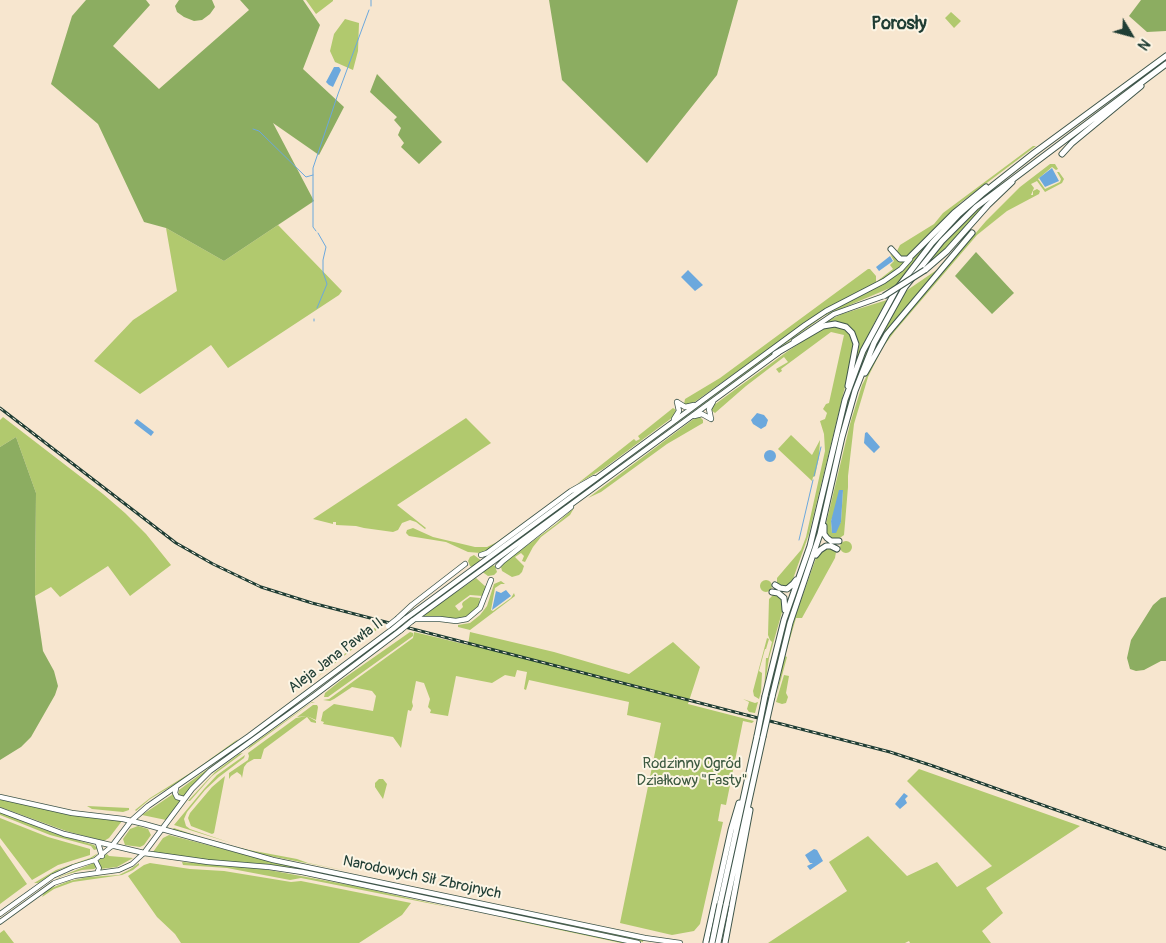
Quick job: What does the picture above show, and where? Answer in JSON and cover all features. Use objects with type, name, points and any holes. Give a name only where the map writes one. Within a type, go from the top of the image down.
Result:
[{"type":"highway","points":[[892,249],[897,257],[903,260],[908,259],[965,202],[1166,56]]},
{"type":"highway","points":[[1062,154],[1072,143],[1120,105],[1166,64]]},
{"type":"highway","points":[[719,943],[763,737],[790,623],[825,514],[855,391],[882,327],[905,287],[922,264],[952,230],[976,207],[1160,69]]},
{"type":"highway","points":[[884,296],[925,270],[947,251],[988,205],[1029,167]]},
{"type":"highway","points":[[845,400],[871,334],[906,274],[959,214],[1007,173]]},
{"type":"highway","points":[[855,391],[887,334],[972,233]]},
{"type":"highway","points":[[708,943],[720,904],[765,696],[784,620],[817,517],[845,400],[856,344],[852,333],[846,327],[835,324],[823,326],[776,354]]},
{"type":"highway","points":[[825,514],[825,536],[831,541],[839,541]]},
{"type":"highway","points":[[808,569],[823,547],[831,546],[837,549]]},
{"type":"highway","points":[[774,584],[783,589],[790,587],[801,571]]},
{"type":"highway","points":[[772,592],[778,593],[784,598],[786,604],[784,620]]},
{"type":"highway","points":[[708,943],[731,830],[737,808],[743,796]]},
{"type":"highway","points":[[725,943],[748,828],[750,797]]},
{"type":"main road","points":[[558,511],[606,471],[820,315],[884,282],[901,269],[914,254]]},
{"type":"main road","points":[[558,511],[580,498],[825,319],[843,310],[884,296]]},
{"type":"main road","points":[[690,417],[702,414],[711,419],[709,409],[716,398]]},
{"type":"main road","points":[[671,424],[678,414],[677,402],[685,407],[698,404]]},
{"type":"main road","points":[[481,555],[487,553],[571,491],[606,471]]},
{"type":"main road","points":[[498,566],[561,516],[580,498]]},
{"type":"main road","name":"Aleja Jana Pawła II","points":[[144,853],[199,781],[222,762],[315,695],[496,555],[558,511]]},
{"type":"main road","points":[[391,627],[412,605],[465,564]]},
{"type":"main road","name":"Aleja Jana Pawła II","points":[[112,846],[131,821],[148,806],[311,690],[381,637],[391,627],[465,579]]},
{"type":"main road","points":[[413,620],[440,619],[456,621],[467,619],[480,608],[491,580]]},
{"type":"main road","points":[[311,690],[315,695]]},
{"type":"main road","points":[[177,787],[175,796],[179,799],[184,799]]},
{"type":"main road","name":"Narodowych Sił Zbrojnych","points":[[0,796],[72,813],[131,821],[273,860],[491,904],[645,940],[680,943]]},
{"type":"main road","name":"Narodowych Sił Zbrojnych","points":[[0,810],[64,834],[144,853],[208,862],[269,867],[638,943]]},
{"type":"main road","points":[[98,842],[102,856]]},
{"type":"main road","points":[[0,914],[53,876],[95,860],[112,846]]},
{"type":"main road","points":[[0,922],[54,883],[75,876],[111,872],[125,868],[144,853]]},
{"type":"main road","points":[[95,860],[99,868],[97,873]]},
{"type":"main road","points":[[432,900],[434,893]]},
{"type":"main road","points":[[488,912],[491,904]]},
{"type":"main road","points":[[708,943],[714,940],[719,943]]},
{"type":"green space","points":[[86,0],[146,0],[150,5],[113,46],[159,89],[249,10],[240,0],[303,0],[320,25],[303,69],[344,107],[319,155],[273,123],[314,201],[224,261],[166,228],[144,222],[98,124],[51,84],[72,16]]},
{"type":"green space","points":[[179,0],[212,0],[215,7],[202,20],[194,21],[177,12],[175,6]]},
{"type":"green space","points":[[306,0],[333,0],[333,1],[316,14]]},
{"type":"green space","points":[[549,0],[738,0],[717,75],[647,163],[562,80]]},
{"type":"green space","points":[[1141,0],[1166,0],[1166,31],[1147,32],[1129,16]]},
{"type":"green space","points":[[951,12],[961,21],[954,28],[945,18]]},
{"type":"green space","points":[[345,19],[359,23],[358,51],[353,70],[335,62],[330,51],[334,34]]},
{"type":"green space","points":[[377,74],[442,142],[419,164],[401,147],[404,143],[398,135],[401,128],[394,120],[397,117],[370,92]]},
{"type":"green space","points":[[1033,146],[1036,146],[960,203],[909,256],[902,258],[898,254],[897,251],[900,245],[934,224],[943,213]]},
{"type":"green space","points":[[1050,164],[1055,164],[1058,169],[1056,170],[1052,167],[1038,179],[1045,189],[1060,182],[1061,179],[1057,172],[1064,179],[1062,183],[1045,192],[1037,181],[1031,184],[1034,188],[1031,195],[1037,189],[1040,191],[1039,194],[1007,211],[977,235],[883,347],[868,377],[854,424],[844,535],[837,540],[829,539],[825,528],[850,424],[862,385],[882,346],[897,325],[986,221],[1020,187]],"holes":[[[843,490],[841,522],[832,533],[831,521]]]},
{"type":"green space","points":[[993,197],[949,246],[921,270],[952,233]]},
{"type":"green space","points":[[278,225],[342,291],[339,295],[228,368],[211,345],[140,394],[94,361],[133,320],[177,291],[166,228],[224,261]]},
{"type":"green space","points":[[944,225],[897,285],[824,316],[494,556],[821,317],[889,280],[904,268]]},
{"type":"green space","points":[[976,252],[1014,293],[992,314],[955,276]]},
{"type":"green space","points":[[890,254],[899,261],[904,262],[895,271],[877,283],[813,317],[689,406],[684,404],[685,399],[720,378],[868,269],[876,276],[876,282],[893,269],[890,265],[894,261]]},
{"type":"green space","points":[[941,267],[881,340],[872,355],[889,319],[906,291]]},
{"type":"green space","points":[[898,295],[872,342],[857,379],[844,419],[815,539],[789,616],[768,694],[786,620],[815,536],[849,397],[870,342],[895,296]]},
{"type":"green space","points":[[887,300],[871,329],[855,366],[859,345],[852,329],[838,322],[821,324],[842,314]]},
{"type":"green space","points":[[826,327],[845,328],[853,338],[854,350],[809,534],[793,579],[789,586],[783,587],[777,584],[777,578],[801,550],[806,537],[825,451],[824,434],[820,421],[825,419],[827,413],[823,409],[829,403],[844,335],[831,332],[781,369],[782,371],[779,373],[776,369],[788,362],[784,357],[715,413],[711,410],[714,405],[788,351]]},
{"type":"green space","points":[[673,408],[676,410],[673,417],[603,469],[577,484],[634,439],[636,441],[640,439],[638,436]]},
{"type":"green space","points":[[3,417],[125,513],[146,534],[171,565],[130,596],[108,566],[60,597],[51,587],[35,596],[36,493],[16,437],[0,447],[0,420]]},
{"type":"green space","points":[[700,417],[703,423],[667,444],[601,492],[588,498],[695,418]]},
{"type":"green space","points":[[466,418],[491,443],[397,505],[425,529],[410,520],[402,523],[398,530],[393,532],[336,525],[336,522],[333,522],[333,524],[313,519]]},
{"type":"green space","points":[[791,435],[812,455],[820,440],[819,457],[812,481],[778,449]]},
{"type":"green space","points":[[16,437],[36,493],[35,596],[43,651],[54,671],[58,686],[55,695],[31,737],[21,747],[0,760],[0,447]]},
{"type":"green space","points":[[574,508],[570,515],[541,537],[525,562],[522,561],[524,556],[521,553],[515,557],[524,566],[519,575],[512,577],[502,571],[501,567],[506,561],[556,524]]},
{"type":"green space","points":[[543,509],[491,548],[481,553],[468,552],[446,542],[409,536],[406,533],[407,530],[413,528],[433,537],[475,547],[487,547]]},
{"type":"green space","points":[[846,541],[852,547],[846,553],[840,547]]},
{"type":"green space","points":[[825,548],[833,548],[836,552],[835,558],[802,618],[796,618],[777,694],[784,657],[795,617],[817,555]]},
{"type":"green space","points":[[474,555],[483,562],[495,566],[497,572],[494,575],[488,576],[470,566],[468,561]]},
{"type":"green space","points":[[476,578],[486,587],[483,596],[470,595],[455,606],[459,611],[463,607],[463,602],[470,597],[480,598],[478,608],[471,614],[459,619],[432,616],[420,618]]},
{"type":"green space","points":[[766,580],[772,586],[766,592],[760,586]]},
{"type":"green space","points":[[501,581],[505,584],[495,588],[491,610],[493,611],[511,598],[514,593],[515,596],[470,630],[458,627],[458,625],[470,623],[480,615],[487,606],[494,584]]},
{"type":"green space","points":[[774,594],[782,597],[784,605],[769,658],[764,692],[766,658],[768,658],[772,642],[768,635],[769,599]]},
{"type":"green space","points":[[1166,597],[1166,661],[1161,661],[1144,670],[1136,671],[1130,669],[1127,658],[1131,640],[1153,605],[1161,598]]},
{"type":"green space","points":[[380,624],[384,624],[315,679],[353,647],[352,645]]},
{"type":"green space","points":[[410,632],[413,633],[413,636],[328,697],[324,697],[325,693],[340,681]]},
{"type":"green space","name":"Rodzinny Ogród Działkowy \"Fasty\"","points":[[414,632],[468,645],[470,632],[554,652],[629,674],[673,642],[700,667],[688,704],[754,721],[752,723],[743,721],[726,805],[721,804],[718,821],[723,822],[700,924],[694,931],[672,935],[620,923],[661,723],[627,715],[629,702],[529,680],[526,690],[524,689],[527,672],[517,670],[515,677],[505,675],[492,683],[456,676],[448,716],[430,713],[431,710],[428,707],[430,699],[424,683],[416,681],[413,706],[411,711],[408,710],[401,748],[393,737],[323,724],[324,722],[321,721],[323,712],[334,704],[373,711],[376,696],[372,691],[352,687],[330,701],[323,700],[329,699],[413,638]]},
{"type":"green space","points":[[767,638],[769,639],[759,671],[762,673],[759,699],[754,696],[753,691]]},
{"type":"green space","points":[[784,675],[789,676],[786,693],[788,697],[786,703],[782,704],[776,702]]},
{"type":"green space","points":[[309,694],[215,764],[184,796],[178,795],[179,790]]},
{"type":"green space","points":[[743,699],[755,703],[758,702],[755,713],[749,712],[747,709],[749,702]]},
{"type":"green space","points":[[312,702],[315,702],[247,750],[250,746]]},
{"type":"green space","points":[[313,705],[318,707],[316,720],[307,716],[297,717]]},
{"type":"green space","points":[[307,716],[316,721],[316,723],[311,722],[307,717],[264,749],[261,759],[254,759],[247,763],[244,767],[242,778],[237,772],[229,779],[229,773],[248,760],[248,753],[296,718]]},
{"type":"green space","points":[[238,739],[232,746],[195,772],[135,810],[150,798],[195,770]]},
{"type":"green space","points":[[243,753],[212,776],[188,801],[215,772]]},
{"type":"green space","points":[[245,755],[244,758],[205,790],[187,812],[184,819],[186,826],[190,829],[231,843],[174,825],[217,775]]},
{"type":"green space","points":[[919,769],[1080,826],[986,888],[1003,913],[982,931],[991,943],[910,943],[909,941],[905,943],[768,943],[847,891],[829,862],[868,836],[907,876],[937,862],[957,887],[992,866],[907,781]]},
{"type":"green space","points":[[225,776],[214,833],[212,834],[191,826],[188,818],[190,813],[212,787]]},
{"type":"green space","points":[[379,779],[383,779],[387,784],[383,799],[375,787],[375,783]]},
{"type":"green space","points":[[173,794],[180,801],[166,820],[142,815]]},
{"type":"green space","points":[[0,798],[122,821],[109,838],[104,841],[66,831],[0,807]]},
{"type":"green space","points":[[87,806],[129,808],[129,810],[123,812],[92,809]]},
{"type":"green space","points":[[0,812],[53,833],[94,845],[98,849],[94,850],[91,846],[50,835],[0,815]]},
{"type":"green space","points":[[0,818],[48,837],[90,849],[90,855],[58,865],[32,880],[0,838]]},
{"type":"green space","points":[[138,826],[148,829],[151,835],[144,845],[140,847],[125,845],[123,839],[130,829]]},
{"type":"green space","points":[[174,828],[215,842],[171,830]]},
{"type":"green space","points":[[169,835],[273,862],[428,895],[387,889],[273,865],[208,860],[153,852],[163,838]]},
{"type":"green space","points":[[215,842],[297,859],[353,872],[259,854]]},
{"type":"green space","points":[[0,845],[27,884],[0,904]]},
{"type":"green space","points":[[98,853],[92,859],[61,869],[38,883],[34,883],[56,870],[90,858]]},
{"type":"green space","points":[[107,854],[109,856],[133,858],[117,867],[100,869],[98,861]]},
{"type":"green space","points":[[182,862],[258,868],[355,886],[453,908],[301,878],[290,880],[227,868],[183,865]]},
{"type":"green space","points":[[94,863],[97,867],[94,869],[82,870],[62,876],[41,890],[61,876]]},
{"type":"green space","points":[[139,863],[133,870],[122,875],[73,882],[54,889],[42,897],[49,889],[69,881],[88,877],[119,875]]},
{"type":"green space","points":[[150,863],[190,869],[224,871],[291,882],[301,881],[411,903],[402,915],[359,943],[181,943],[175,934],[157,917],[128,876]]},
{"type":"green space","points":[[519,913],[643,939],[643,942],[518,915]]},
{"type":"green space","points":[[512,918],[628,943],[508,919]]},
{"type":"green space","points":[[4,930],[14,943],[0,943],[0,933]]},
{"type":"water","points":[[334,67],[339,67],[341,70],[333,87],[326,82]]},
{"type":"water","points":[[1052,168],[1059,181],[1045,187],[1039,178]]},
{"type":"water","points":[[890,256],[893,261],[879,271],[876,267]]},
{"type":"water","points":[[688,270],[703,285],[695,291],[681,277]]},
{"type":"water","points":[[757,413],[764,415],[768,420],[766,426],[761,429],[753,424],[751,420]]},
{"type":"water","points":[[137,419],[154,432],[151,436],[134,423]]},
{"type":"water","points":[[867,432],[880,447],[874,453],[864,443],[865,433]]},
{"type":"water","points":[[768,450],[772,450],[776,456],[772,462],[768,462],[764,458],[764,454]]},
{"type":"water","points":[[839,490],[843,490],[841,522],[836,533],[832,533],[831,521]]},
{"type":"water","points":[[506,590],[511,596],[492,610],[496,591],[501,593]]},
{"type":"water","points":[[904,793],[908,796],[905,799],[907,803],[900,809],[895,804]]},
{"type":"water","points":[[814,849],[817,850],[823,861],[810,870],[807,866],[813,863],[810,863],[805,855]]},
{"type":"waterway","points":[[371,0],[371,6]]},
{"type":"waterway","points":[[316,231],[313,227],[313,168],[369,10]]},
{"type":"waterway","points":[[253,129],[259,131],[306,177],[313,175]]},
{"type":"waterway","points":[[317,308],[327,284],[323,272],[326,247],[318,233]]},
{"type":"waterway","points":[[814,476],[821,447]]},
{"type":"waterway","points":[[799,540],[813,480]]},
{"type":"railway","points":[[0,408],[176,543],[213,564],[261,587],[312,603],[890,752],[1166,849]]},
{"type":"district","name":"Porosły","points":[[899,24]]}]
